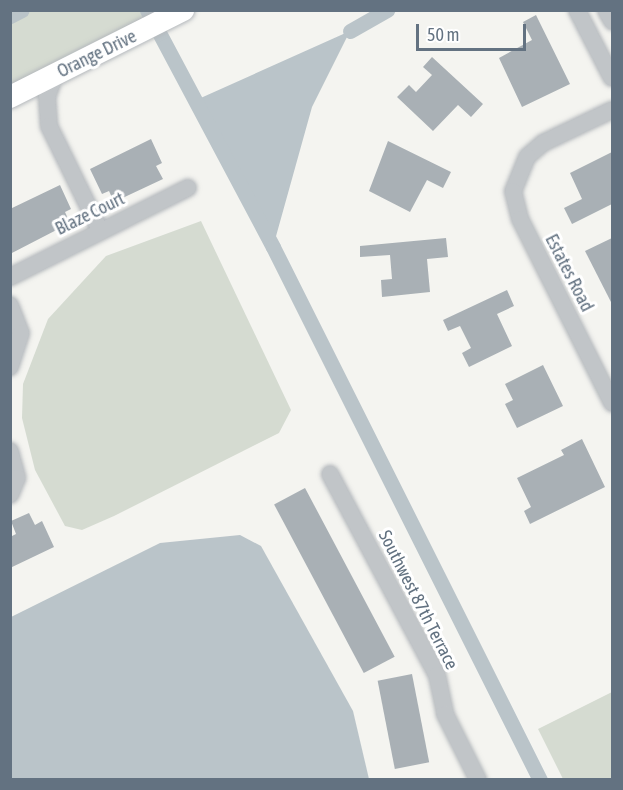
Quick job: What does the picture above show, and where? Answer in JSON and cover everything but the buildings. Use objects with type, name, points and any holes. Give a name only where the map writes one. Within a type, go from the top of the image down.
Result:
[{"type":"street","points":[[578,10],[612,78]]},
{"type":"street","points":[[606,10],[612,21]]},
{"type":"street","name":"Orange Drive","points":[[10,97],[174,15]]},
{"type":"street","points":[[55,75],[47,97],[49,126],[100,230]]},
{"type":"street","name":"Estates Road","points":[[612,110],[543,143],[527,157],[513,191],[520,219],[612,403]]},
{"type":"street","name":"Blaze Court","points":[[10,277],[188,188]]},
{"type":"street","points":[[10,305],[21,333],[10,367]]},
{"type":"street","points":[[10,451],[17,478],[10,495]]},
{"type":"street","name":"Southwest 87th Terrace","points":[[330,474],[437,675],[445,714],[478,780]]},
{"type":"shaded area","points":[[11,11],[170,11],[11,90]]},
{"type":"shaded area","points":[[350,31],[312,107],[273,247],[194,101]]},
{"type":"shaded area","points":[[201,221],[291,410],[279,433],[82,530],[65,526],[35,470],[22,418],[23,384],[48,319],[106,256]]},
{"type":"shaded area","points":[[240,535],[261,546],[353,711],[369,779],[11,779],[11,617],[160,543]]},
{"type":"shaded area","points":[[612,692],[612,779],[563,779],[538,729]]},
{"type":"waterway","points":[[10,16],[22,10]]},
{"type":"waterway","points":[[147,10],[273,247],[540,780]]},
{"type":"waterway","points":[[350,31],[387,10]]}]
